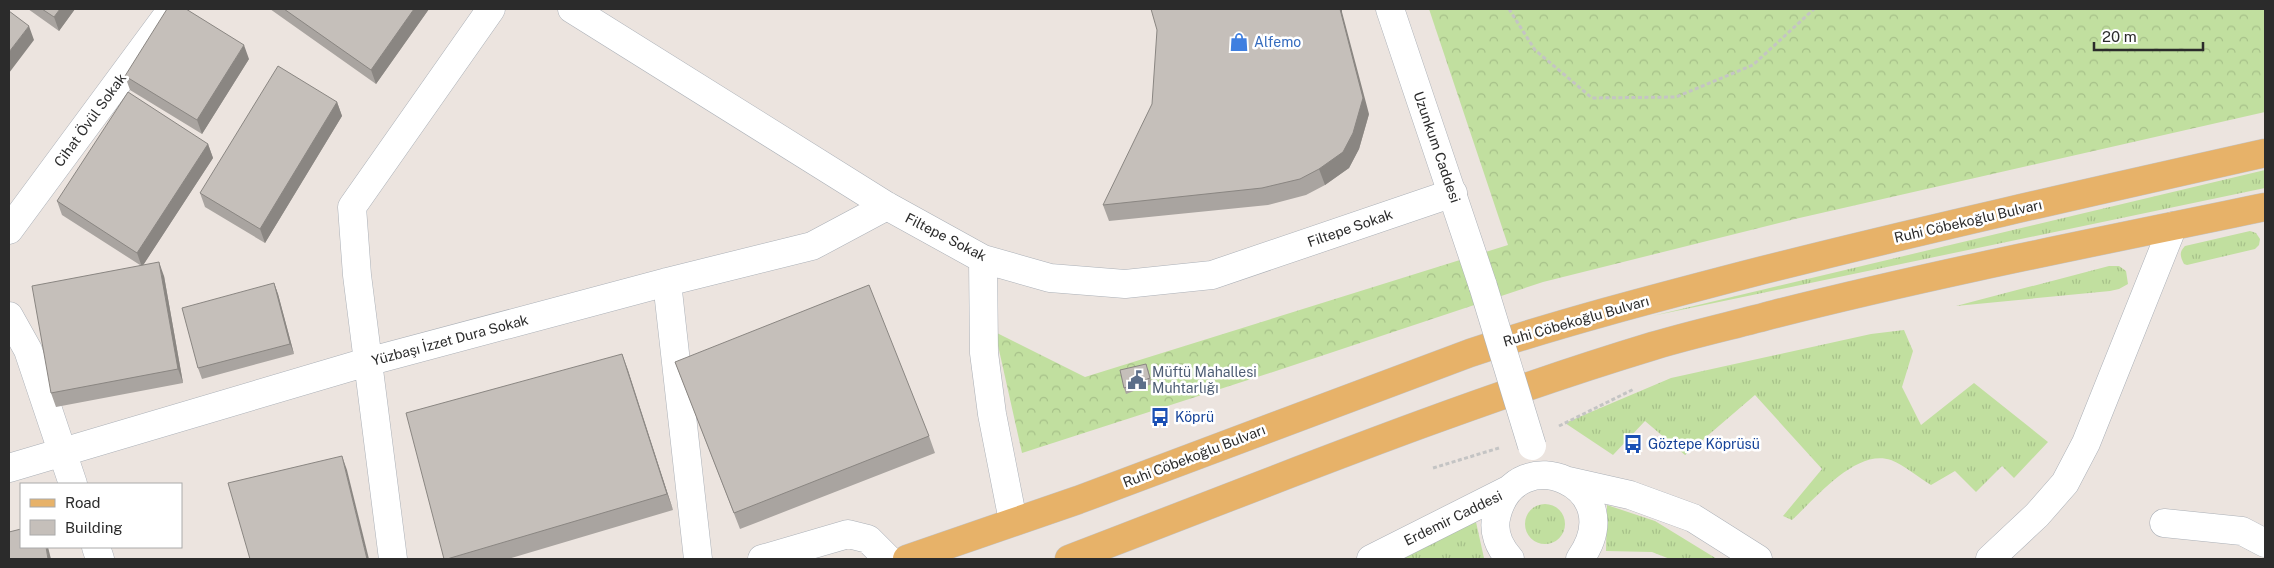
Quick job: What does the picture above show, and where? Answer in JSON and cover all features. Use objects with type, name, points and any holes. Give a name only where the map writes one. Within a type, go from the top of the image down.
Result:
[{"type":"main road","name":"Ruhi Cöbekoğlu Bulvarı","points":[[907,559],[1078,500],[1470,353],[1524,335],[1619,308],[1843,250],[2265,153]]},
{"type":"main road","points":[[1069,559],[1518,388],[1657,345],[1878,289],[2017,257],[2265,207]]},
{"type":"street","name":"Cihat Övül Sokak","points":[[9,230],[172,9]]},
{"type":"street","points":[[393,559],[356,275],[352,207],[491,9]]},
{"type":"street","name":"Filtepe Sokak","points":[[572,9],[887,206],[983,259],[1050,278],[1125,284],[1212,274],[1453,193]]},
{"type":"street","name":"Uzunkum Caddesi","points":[[1390,9],[1453,193],[1541,475]]},
{"type":"street","name":"Yüzbaşı İzzet Dura Sokak","points":[[9,468],[61,451],[367,362],[667,282],[812,246],[887,206]]},
{"type":"street","points":[[1990,559],[2037,515],[2065,483],[2086,442],[2173,226]]},
{"type":"street","points":[[983,259],[984,354],[992,414],[1013,521]]},
{"type":"street","points":[[667,282],[698,559]]},
{"type":"street","points":[[9,316],[28,350],[73,483]]},
{"type":"street","points":[[1541,475],[1555,476],[1568,481],[1630,495],[1693,518],[1758,559]]},
{"type":"street","name":"Erdemir Caddesi","points":[[1370,559],[1508,490],[1529,477],[1541,475]]},
{"type":"street","points":[[1568,481],[1580,490],[1589,502],[1594,517],[1594,532],[1589,547],[1580,559]]},
{"type":"street","points":[[1508,490],[1500,504],[1495,520],[1497,537],[1503,552],[1510,559]]},
{"type":"street","points":[[2164,523],[2242,532],[2265,543]]},
{"type":"street","points":[[762,559],[848,534],[868,539],[888,559]]},
{"type":"path","points":[[1509,9],[1535,50],[1592,98],[1676,96],[1684,93],[1753,65],[1814,9]]},
{"type":"path","points":[[1554,428],[1638,386]]},
{"type":"path","points":[[1432,468],[1501,448]]},
{"type":"green space","points":[[1429,9],[2265,9],[2265,112],[1795,219],[1543,282],[1022,453],[995,332],[1085,377],[1508,245]]},
{"type":"green space","points":[[2265,170],[2265,188],[1652,316]]},
{"type":"green space","points":[[2250,231],[2256,233],[2260,239],[2259,245],[2255,249],[2187,265],[2184,264],[2181,252],[2185,246]]},
{"type":"green space","points":[[2109,266],[2119,266],[2126,271],[2128,284],[2110,291],[1956,306]]},
{"type":"green space","points":[[1904,330],[1913,351],[1902,387],[1921,425],[1974,383],[2048,442],[2014,478],[2002,466],[1976,492],[1955,471],[1931,485],[1896,462],[1878,458],[1864,461],[1850,468],[1824,489],[1792,520],[1783,516],[1822,469],[1755,395],[1685,455],[1645,421],[1613,455],[1565,423],[1671,378],[1871,334]]},
{"type":"green space","points":[[1541,504],[1549,504],[1556,507],[1562,513],[1565,524],[1562,535],[1556,541],[1549,544],[1541,544],[1534,541],[1528,535],[1525,528],[1525,520],[1528,513],[1534,507]]},
{"type":"green space","points":[[1607,505],[1655,521],[1717,559],[1670,559],[1652,552],[1606,551]]},
{"type":"green space","points":[[1476,522],[1484,558],[1389,559],[1415,545]]},
{"type":"building","points":[[42,9],[60,9],[54,17]]},
{"type":"building","points":[[167,9],[186,9],[244,45],[197,120],[125,76]]},
{"type":"building","points":[[284,9],[414,9],[371,70]]},
{"type":"building","points":[[1151,9],[1340,9],[1363,98],[1353,133],[1343,152],[1319,169],[1300,179],[1262,188],[1103,205],[1152,104],[1157,30]]},
{"type":"building","points":[[9,11],[29,26],[9,52]]},
{"type":"building","points":[[278,66],[337,102],[260,229],[200,193]]},
{"type":"building","points":[[128,92],[208,144],[137,253],[57,201]]},
{"type":"building","points":[[159,262],[178,369],[51,393],[32,286]]},
{"type":"building","points":[[274,283],[290,344],[198,368],[182,308]]},
{"type":"building","points":[[869,285],[929,436],[734,513],[675,362]]},
{"type":"building","points":[[622,354],[667,494],[444,559],[406,413]]},
{"type":"building","name":"Müftü Mahallesi Muhtarlığı","points":[[1146,364],[1150,378],[1124,388],[1120,370]]},
{"type":"building","points":[[342,456],[367,559],[250,559],[228,483]]},
{"type":"building","points":[[20,529],[20,548],[46,548],[48,559],[9,559],[9,532]]},
{"type":"place","name":"Alfemo","points":[[1239,42]]},
{"type":"place","name":"Müftü Mahallesi Muhtarlığı","points":[[1137,380]]},
{"type":"place","name":"Köprü","points":[[1160,417]]},
{"type":"place","name":"Göztepe Köprüsü","points":[[1633,444]]}]
